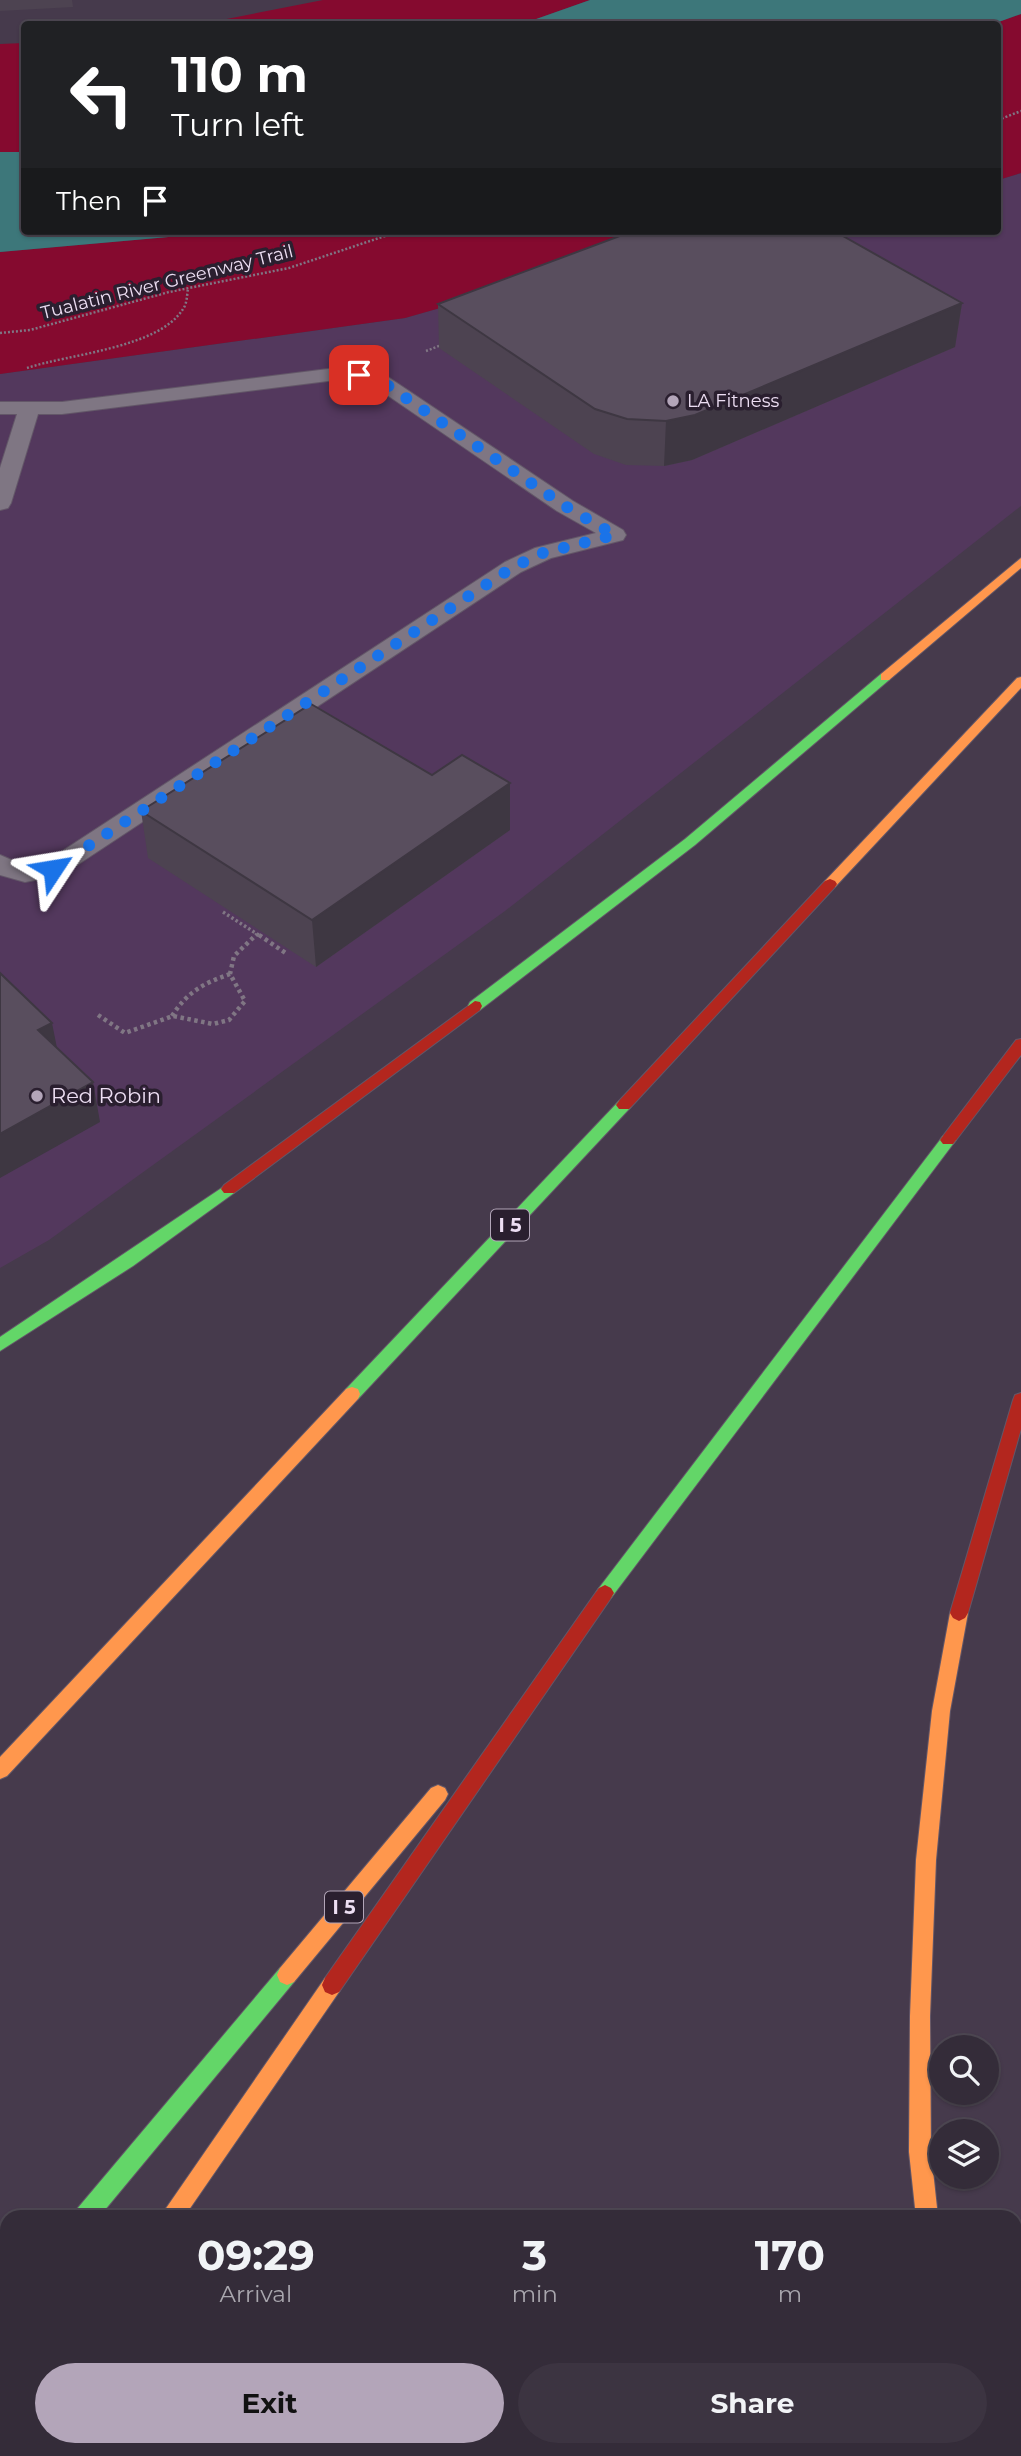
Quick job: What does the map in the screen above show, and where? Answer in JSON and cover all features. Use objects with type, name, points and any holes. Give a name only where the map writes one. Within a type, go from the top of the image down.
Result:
[{"type":"highway","points":[[0,1345],[127,1262],[251,1173],[402,1062],[690,842],[1021,562]]},
{"type":"highway","name":"I 5","points":[[0,1770],[1021,681]]},
{"type":"highway","points":[[176,2210],[603,1596],[1021,1044]]},
{"type":"highway","points":[[926,2210],[920,2152],[919,2016],[926,1860],[942,1712],[961,1601],[1021,1400]]},
{"type":"highway","points":[[478,1746],[603,1596]]},
{"type":"highway","name":"I 5","points":[[91,2210],[451,1778]]},
{"type":"lane","points":[[0,408],[62,408],[336,374],[359,375],[378,379],[565,506],[615,535],[543,553],[513,567],[53,869],[31,875],[10,871],[0,863]]},
{"type":"lane","points":[[0,503],[29,408]]},
{"type":"path","points":[[1001,119],[1021,111]]},
{"type":"path","name":"Tualatin River Greenway Trail","points":[[0,334],[30,330],[188,288],[289,268],[388,235]]},
{"type":"path","points":[[21,372],[45,360],[117,345],[158,332],[187,309],[190,298],[188,288]]},
{"type":"path","points":[[426,351],[451,341]]},
{"type":"path","points":[[223,912],[287,954]]},
{"type":"path","points":[[97,1014],[125,1033],[172,1016],[200,1023],[224,1024],[239,1014],[246,1001],[230,974],[234,956],[257,934]]},
{"type":"path","points":[[172,1016],[184,996],[202,984],[230,974]]},
{"type":"shaded area","points":[[323,0],[590,0],[530,21],[216,21]]},
{"type":"shaded area","points":[[590,0],[1021,0],[1021,14],[1001,21],[530,21]]},
{"type":"shaded area","points":[[1021,14],[1021,173],[1001,179],[1001,21]]},
{"type":"shaded area","points":[[21,43],[21,152],[0,152],[0,44]]},
{"type":"shaded area","points":[[0,152],[21,152],[21,235],[191,235],[0,252]]},
{"type":"shaded area","points":[[1021,173],[1021,506],[505,911],[49,1240],[0,1268],[0,374],[405,318],[696,235],[1001,235],[1001,179]]},
{"type":"shaded area","points":[[191,235],[696,235],[405,318],[0,374],[0,252]]},
{"type":"building","name":"LA Fitness","points":[[622,235],[841,235],[962,303],[695,415],[666,421],[627,419],[595,409],[438,304]]},
{"type":"building","points":[[311,704],[432,775],[462,755],[510,783],[312,920],[141,811]]},
{"type":"building","points":[[0,973],[52,1023],[38,1030],[93,1082],[0,1134]]},
{"type":"traffic: fast","points":[[475,1006],[690,842],[885,677]]},
{"type":"traffic: fast","points":[[352,1394],[624,1105]]},
{"type":"traffic: fast","points":[[605,1593],[948,1140]]},
{"type":"traffic: fast","points":[[0,1345],[127,1262],[229,1189]]},
{"type":"traffic: fast","points":[[91,2210],[287,1975]]},
{"type":"traffic: slow","points":[[885,677],[1021,562]]},
{"type":"traffic: slow","points":[[830,884],[1021,681]]},
{"type":"traffic: slow","points":[[0,1770],[352,1394]]},
{"type":"traffic: slow","points":[[926,2210],[920,2152],[920,2016],[926,1860],[941,1711],[959,1613]]},
{"type":"traffic: slow","points":[[287,1975],[438,1794]]},
{"type":"traffic: slow","points":[[176,2210],[332,1985]]},
{"type":"traffic: jam","points":[[624,1105],[830,884]]},
{"type":"traffic: jam","points":[[229,1189],[475,1006]]},
{"type":"traffic: jam","points":[[948,1140],[1021,1044]]},
{"type":"traffic: jam","points":[[959,1613],[1021,1400]]},
{"type":"traffic: jam","points":[[332,1985],[605,1593]]},
{"type":"place","name":"LA Fitness","points":[[673,401]]},
{"type":"place","name":"Red Robin","points":[[37,1096]]},
{"type":"route","points":[[53,869],[513,567],[543,553],[615,535],[565,506],[378,379],[359,375]]}]
